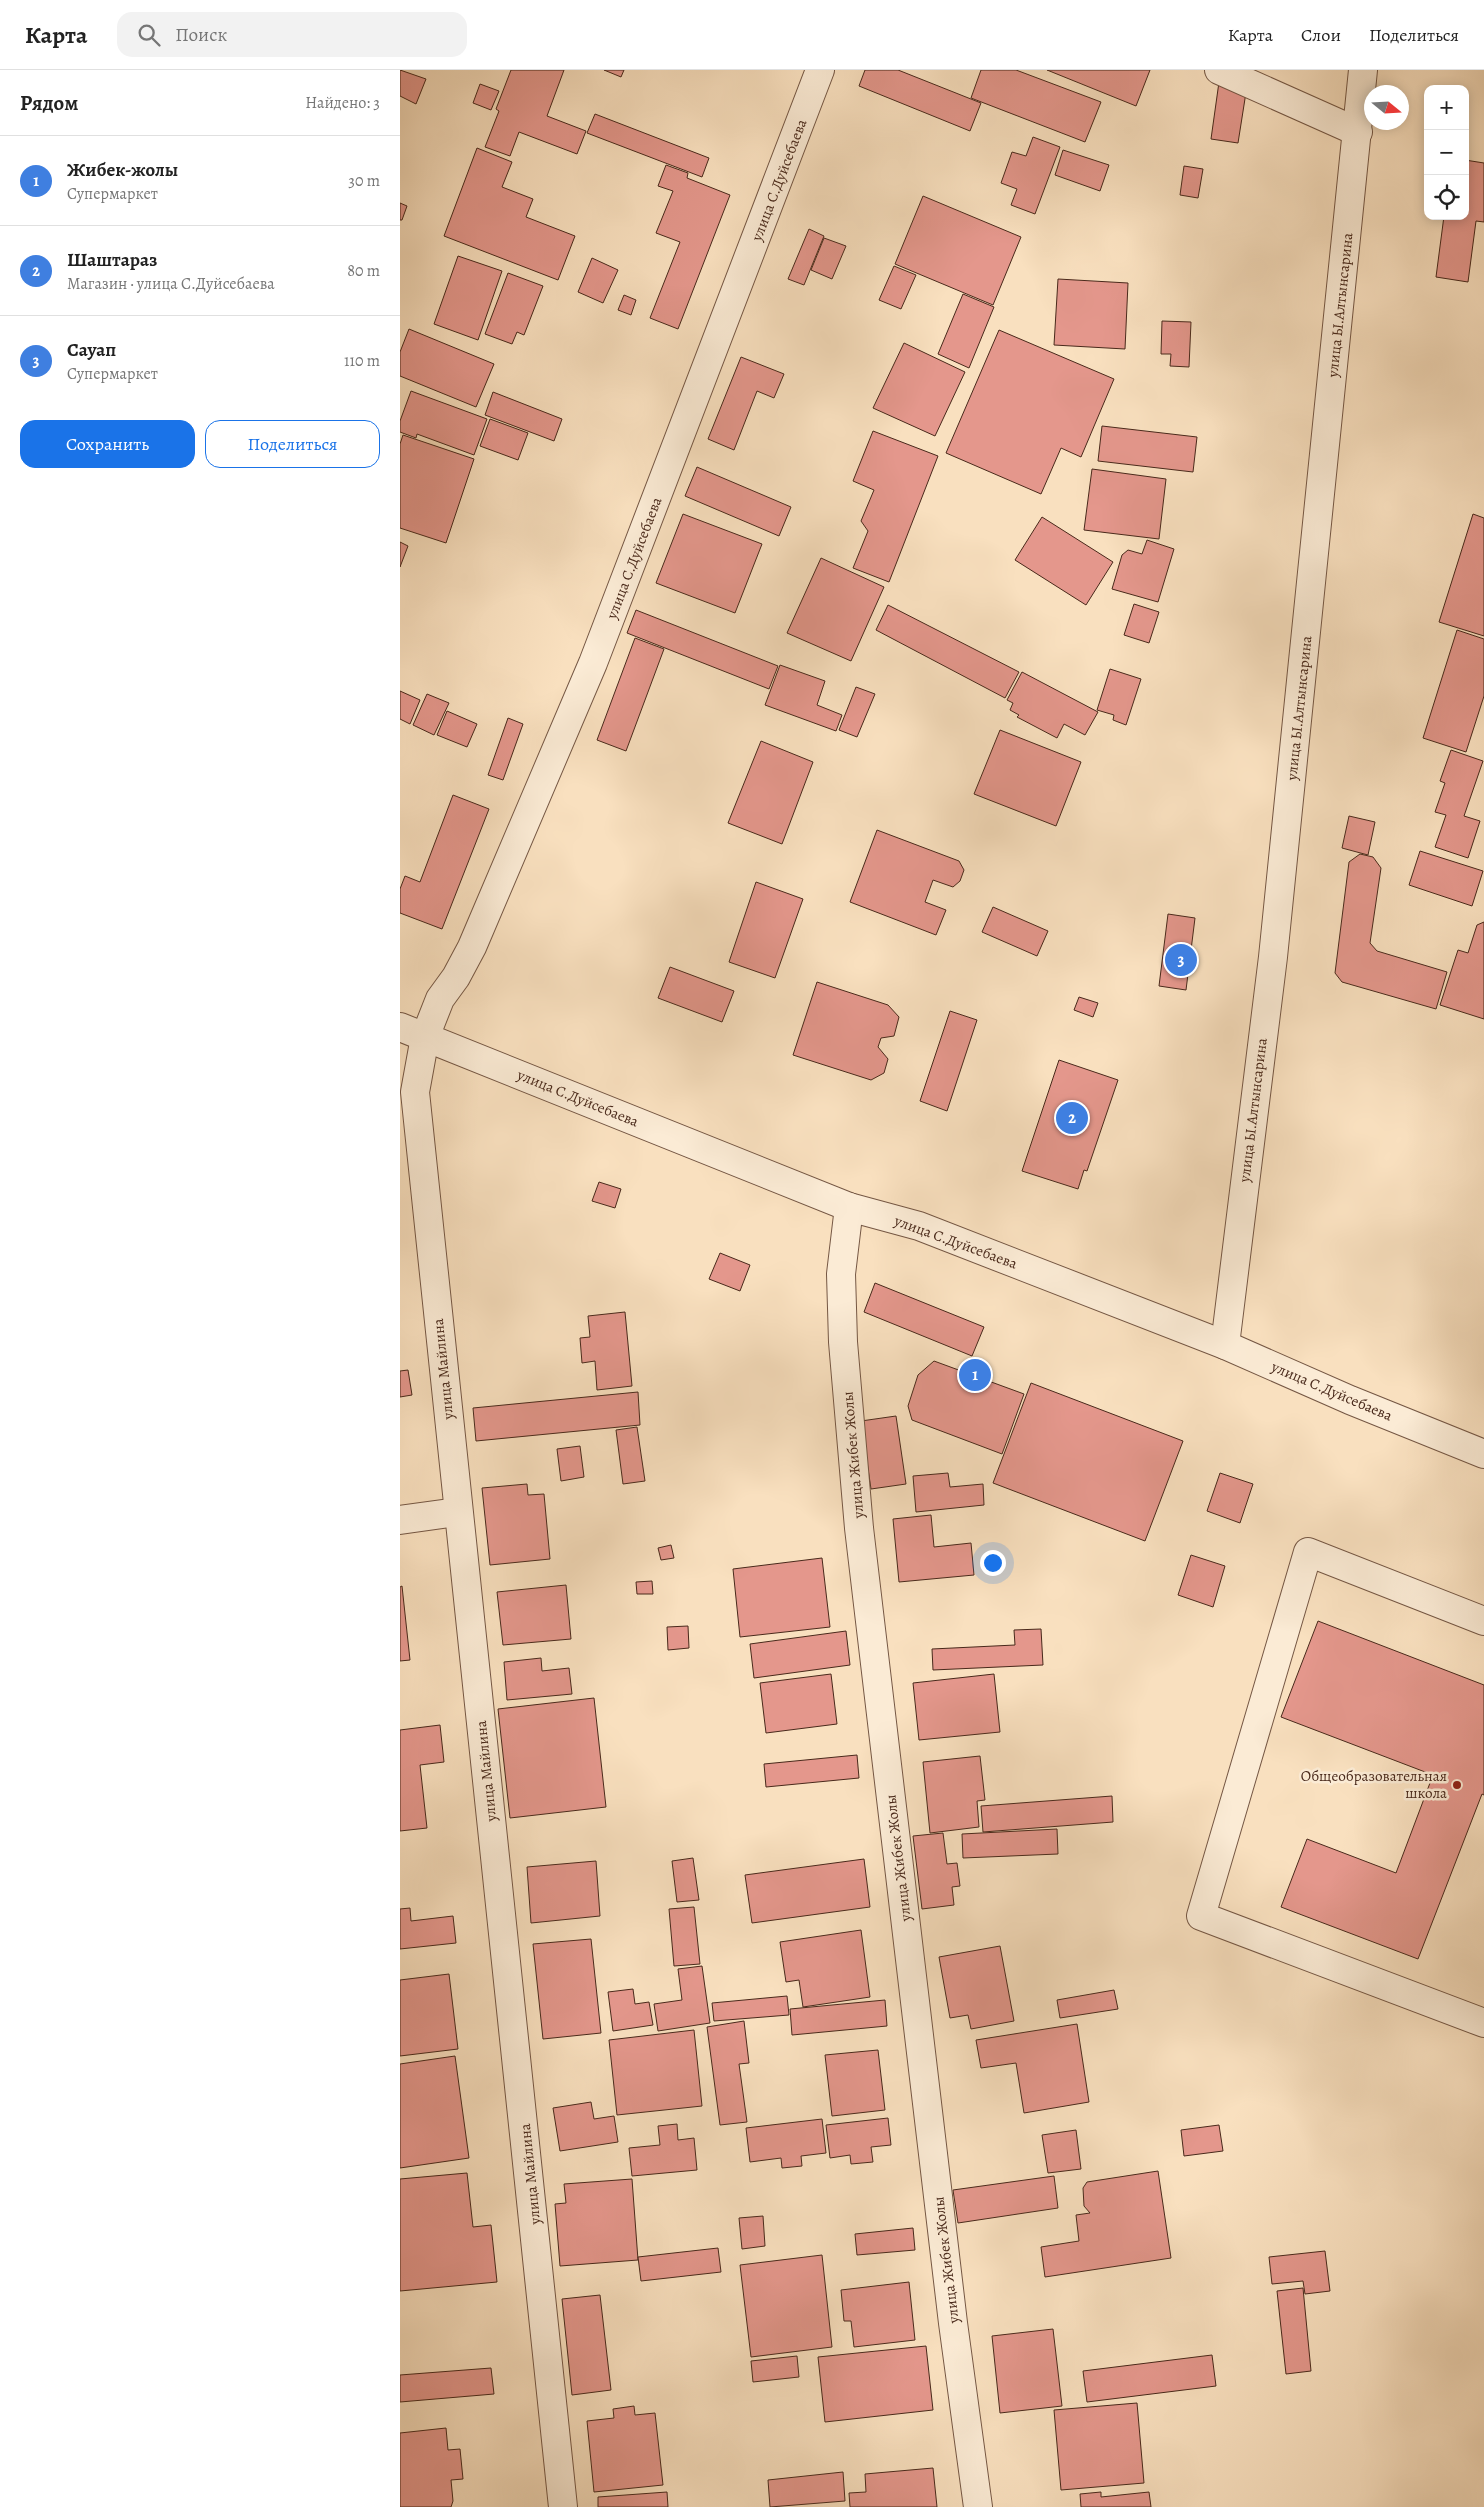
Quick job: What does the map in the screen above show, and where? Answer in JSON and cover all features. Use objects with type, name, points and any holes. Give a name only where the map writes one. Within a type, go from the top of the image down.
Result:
[{"type":"street","name":"улица С.Дуйсебаева","points":[[425,1037],[440,998],[456,977],[472,947],[593,663],[820,70]]},
{"type":"street","points":[[1219,70],[1358,132]]},
{"type":"street","name":"улица Ы.Алтынсарина","points":[[1225,1345],[1274,948],[1363,70]]},
{"type":"street","name":"улица С.Дуйсебаева","points":[[400,1027],[849,1207],[919,1226],[1225,1345],[1350,1400],[1484,1454]]},
{"type":"street","name":"улица Майлина","points":[[425,1037],[415,1092],[457,1512],[524,2115],[563,2507]]},
{"type":"street","name":"улица Жибек Жолы","points":[[849,1207],[841,1274],[843,1342],[859,1528],[953,2323],[978,2507]]},
{"type":"street","points":[[400,1520],[457,1512]]},
{"type":"street","points":[[1484,1621],[1308,1552],[1201,1916],[1484,2023]]},
{"type":"building","points":[[400,70],[426,79],[416,104],[400,96]]},
{"type":"building","points":[[511,70],[564,70],[547,116],[586,131],[577,154],[519,132],[510,156],[485,147],[499,111],[496,109]]},
{"type":"building","points":[[604,70],[624,70],[621,77]]},
{"type":"building","points":[[865,70],[898,70],[981,103],[970,131],[859,86]]},
{"type":"building","points":[[981,70],[1016,70],[1101,102],[1085,142],[971,98]]},
{"type":"building","points":[[1047,70],[1150,70],[1136,106]]},
{"type":"building","points":[[1219,82],[1247,86],[1238,143],[1211,139]]},
{"type":"building","points":[[480,84],[499,91],[491,110],[473,103]]},
{"type":"building","points":[[595,114],[709,158],[702,177],[587,133]]},
{"type":"building","points":[[1033,137],[1060,147],[1035,214],[1011,205],[1017,189],[1001,183],[1012,152],[1026,156]]},
{"type":"building","points":[[477,148],[512,162],[502,187],[533,199],[526,217],[575,236],[558,280],[444,236]]},
{"type":"building","points":[[1063,150],[1109,165],[1100,191],[1055,175]]},
{"type":"building","points":[[1469,161],[1484,163],[1484,222],[1476,221],[1468,282],[1436,277],[1443,220],[1469,220]]},
{"type":"building","points":[[666,165],[688,173],[687,178],[730,195],[678,329],[650,318],[680,242],[656,233],[673,191],[658,186]]},
{"type":"building","points":[[1184,166],[1203,169],[1198,198],[1180,195]]},
{"type":"building","points":[[923,196],[1021,237],[993,305],[895,264]]},
{"type":"building","points":[[400,203],[407,206],[402,220],[400,220]]},
{"type":"building","points":[[809,229],[824,236],[804,285],[788,279]]},
{"type":"building","points":[[824,238],[846,246],[832,279],[811,270]]},
{"type":"building","points":[[458,256],[502,271],[478,340],[434,324]]},
{"type":"building","points":[[592,258],[618,270],[603,303],[578,292]]},
{"type":"building","points":[[894,266],[916,275],[901,309],[879,300]]},
{"type":"building","points":[[508,273],[543,286],[524,335],[517,332],[512,344],[485,334]]},
{"type":"building","points":[[1058,279],[1128,283],[1125,349],[1054,345]]},
{"type":"building","points":[[963,294],[994,307],[969,368],[938,354]]},
{"type":"building","points":[[624,295],[636,300],[631,315],[618,310]]},
{"type":"building","points":[[1162,321],[1191,322],[1189,367],[1170,366],[1171,354],[1161,354]]},
{"type":"building","points":[[409,329],[494,364],[476,407],[400,376],[400,352]]},
{"type":"building","points":[[999,330],[1114,379],[1081,457],[1061,448],[1041,494],[946,453]]},
{"type":"building","points":[[904,343],[965,372],[935,436],[873,408]]},
{"type":"building","points":[[741,357],[784,374],[774,398],[757,391],[734,450],[708,439]]},
{"type":"building","points":[[411,391],[487,419],[474,455],[417,434],[416,438],[400,432],[400,421]]},
{"type":"building","points":[[493,392],[562,419],[554,441],[485,415]]},
{"type":"building","points":[[490,419],[528,433],[518,460],[480,446]]},
{"type":"building","points":[[1102,426],[1197,437],[1193,472],[1098,461]]},
{"type":"building","points":[[873,431],[938,456],[889,582],[853,568],[868,531],[861,521],[874,490],[853,481]]},
{"type":"building","points":[[403,435],[474,459],[446,543],[400,528],[400,444]]},
{"type":"building","points":[[697,467],[791,507],[779,536],[685,496]]},
{"type":"building","points":[[1092,469],[1166,479],[1159,539],[1084,530]]},
{"type":"building","points":[[683,514],[762,544],[735,613],[656,583]]},
{"type":"building","points":[[1473,514],[1484,518],[1484,636],[1439,622]]},
{"type":"building","points":[[1042,517],[1113,562],[1086,605],[1015,560]]},
{"type":"building","points":[[1147,540],[1174,549],[1158,602],[1112,589],[1122,555],[1128,550],[1142,554]]},
{"type":"building","points":[[400,542],[408,546],[400,567]]},
{"type":"building","points":[[821,558],[884,587],[851,661],[787,633]]},
{"type":"building","points":[[1134,604],[1159,612],[1149,643],[1124,635]]},
{"type":"building","points":[[888,605],[1019,672],[1005,698],[876,630]]},
{"type":"building","points":[[636,610],[778,666],[769,689],[627,633]]},
{"type":"building","points":[[1457,630],[1484,639],[1484,696],[1466,752],[1423,738]]},
{"type":"building","points":[[635,638],[664,649],[626,751],[597,740]]},
{"type":"building","points":[[780,665],[825,681],[817,705],[842,715],[836,731],[765,705]]},
{"type":"building","points":[[1110,669],[1141,679],[1126,725],[1113,720],[1114,715],[1097,710]]},
{"type":"building","points":[[1022,672],[1098,712],[1085,735],[1064,724],[1057,738],[1017,717],[1019,715],[1010,710],[1013,703],[1007,700]]},
{"type":"building","points":[[856,687],[875,694],[857,737],[839,730]]},
{"type":"building","points":[[400,691],[420,700],[410,724],[400,719]]},
{"type":"building","points":[[427,694],[449,703],[434,735],[413,725]]},
{"type":"building","points":[[447,711],[477,724],[467,747],[437,735]]},
{"type":"building","points":[[508,718],[523,724],[503,780],[488,775]]},
{"type":"building","points":[[1000,730],[1081,762],[1056,826],[974,794]]},
{"type":"building","points":[[761,741],[813,762],[782,844],[728,823]]},
{"type":"building","points":[[1451,750],[1483,761],[1464,816],[1480,821],[1468,858],[1435,847],[1446,815],[1435,812],[1445,783],[1440,781]]},
{"type":"building","points":[[453,795],[489,809],[442,929],[400,913],[400,889],[405,876],[420,882]]},
{"type":"building","points":[[1349,816],[1375,822],[1368,855],[1342,848]]},
{"type":"building","points":[[877,830],[959,861],[964,870],[960,881],[953,887],[933,880],[925,902],[946,910],[936,935],[850,902]]},
{"type":"building","points":[[1420,851],[1483,871],[1472,906],[1409,885]]},
{"type":"building","points":[[1360,854],[1373,857],[1381,868],[1370,943],[1377,951],[1447,972],[1436,1009],[1342,982],[1335,973],[1349,862]]},
{"type":"building","points":[[756,882],[803,899],[775,978],[729,962]]},
{"type":"building","points":[[993,907],[1048,931],[1037,956],[982,932]]},
{"type":"building","points":[[1168,914],[1195,918],[1186,990],[1159,986]]},
{"type":"building","points":[[1484,922],[1484,1019],[1440,1005],[1458,950],[1468,953],[1477,925]]},
{"type":"building","points":[[670,967],[734,991],[722,1022],[658,998]]},
{"type":"building","points":[[817,982],[888,1005],[899,1017],[894,1036],[881,1038],[878,1047],[888,1059],[884,1073],[871,1080],[793,1055]]},
{"type":"building","points":[[1079,997],[1098,1003],[1093,1017],[1074,1010]]},
{"type":"building","points":[[950,1011],[977,1020],[947,1111],[920,1101]]},
{"type":"building","points":[[1059,1060],[1118,1080],[1087,1171],[1084,1170],[1078,1189],[1022,1171]]},
{"type":"building","points":[[599,1182],[621,1189],[615,1208],[592,1201]]},
{"type":"building","points":[[720,1253],[750,1265],[740,1291],[709,1279]]},
{"type":"building","points":[[875,1283],[984,1327],[972,1356],[864,1312]]},
{"type":"building","points":[[625,1312],[632,1386],[597,1390],[595,1361],[582,1363],[580,1338],[590,1337],[588,1316]]},
{"type":"building","points":[[934,1361],[1024,1394],[1002,1454],[912,1420],[908,1406],[918,1375]]},
{"type":"building","points":[[408,1370],[412,1395],[400,1397],[400,1371]]},
{"type":"building","points":[[1031,1383],[1183,1441],[1145,1541],[993,1483]]},
{"type":"building","points":[[638,1392],[640,1425],[476,1441],[473,1408]]},
{"type":"building","points":[[896,1416],[906,1484],[871,1489],[861,1421]]},
{"type":"building","points":[[637,1427],[645,1481],[623,1484],[616,1430]]},
{"type":"building","points":[[580,1446],[584,1477],[561,1481],[557,1449]]},
{"type":"building","points":[[948,1473],[950,1487],[983,1484],[984,1505],[916,1512],[913,1476]]},
{"type":"building","points":[[1220,1473],[1253,1484],[1240,1523],[1207,1511]]},
{"type":"building","points":[[527,1484],[528,1495],[544,1494],[550,1559],[490,1565],[482,1488]]},
{"type":"building","points":[[931,1515],[934,1547],[971,1543],[974,1575],[899,1582],[893,1519]]},
{"type":"building","points":[[671,1545],[674,1558],[661,1560],[658,1548]]},
{"type":"building","points":[[1191,1555],[1225,1566],[1213,1607],[1178,1595]]},
{"type":"building","points":[[822,1558],[830,1627],[740,1637],[733,1569]]},
{"type":"building","points":[[652,1581],[653,1594],[637,1594],[636,1582]]},
{"type":"building","points":[[566,1585],[571,1639],[503,1645],[497,1592]]},
{"type":"building","points":[[402,1586],[410,1660],[400,1661],[400,1587]]},
{"type":"building","name":"Общеобразовательная школа","points":[[1318,1621],[1484,1685],[1484,1795],[1482,1794],[1418,1959],[1281,1907],[1307,1839],[1396,1873],[1433,1775],[1281,1717]]},
{"type":"building","points":[[688,1626],[689,1648],[668,1650],[667,1627]]},
{"type":"building","points":[[1041,1629],[1043,1665],[933,1670],[932,1649],[1015,1645],[1014,1630]]},
{"type":"building","points":[[846,1631],[850,1665],[754,1678],[750,1644]]},
{"type":"building","points":[[541,1658],[542,1671],[569,1668],[572,1694],[507,1700],[504,1662]]},
{"type":"building","points":[[831,1674],[837,1724],[766,1733],[760,1683]]},
{"type":"building","points":[[994,1674],[1000,1732],[919,1740],[913,1683]]},
{"type":"building","points":[[594,1698],[606,1807],[510,1818],[498,1709]]},
{"type":"building","points":[[440,1725],[444,1762],[420,1765],[427,1828],[400,1831],[400,1730]]},
{"type":"building","points":[[857,1755],[859,1778],[766,1787],[764,1764]]},
{"type":"building","points":[[980,1756],[985,1800],[977,1801],[979,1827],[930,1833],[923,1762]]},
{"type":"building","points":[[1112,1796],[1113,1822],[983,1832],[981,1806]]},
{"type":"building","points":[[1057,1829],[1058,1854],[963,1858],[962,1834]]},
{"type":"building","points":[[943,1833],[947,1864],[957,1863],[960,1886],[952,1887],[954,1905],[922,1909],[913,1836]]},
{"type":"building","points":[[693,1858],[699,1900],[677,1902],[672,1861]]},
{"type":"building","points":[[864,1859],[870,1907],[752,1923],[745,1875]]},
{"type":"building","points":[[596,1861],[600,1916],[531,1923],[527,1867]]},
{"type":"building","points":[[694,1907],[700,1964],[674,1966],[669,1909]]},
{"type":"building","points":[[410,1908],[411,1921],[453,1916],[456,1943],[400,1949],[400,1909]]},
{"type":"building","points":[[861,1930],[870,1997],[803,2007],[799,1980],[786,1982],[780,1942]]},
{"type":"building","points":[[591,1939],[601,2033],[543,2039],[533,1944]]},
{"type":"building","points":[[1000,1946],[1014,2021],[971,2029],[968,2015],[950,2018],[939,1957]]},
{"type":"building","points":[[702,1966],[710,2023],[658,2031],[654,2004],[682,2000],[678,1969]]},
{"type":"building","points":[[449,1974],[458,2049],[400,2056],[400,1980]]},
{"type":"building","points":[[633,1989],[635,2004],[649,2002],[653,2025],[613,2031],[608,1992]]},
{"type":"building","points":[[1114,1990],[1118,2009],[1060,2018],[1057,2000]]},
{"type":"building","points":[[787,1996],[789,2015],[714,2021],[712,2003]]},
{"type":"building","points":[[885,2000],[887,2026],[792,2035],[790,2009]]},
{"type":"building","points":[[744,2021],[749,2063],[739,2064],[747,2122],[720,2125],[707,2027]]},
{"type":"building","points":[[1077,2024],[1089,2102],[1024,2113],[1016,2063],[981,2068],[976,2040]]},
{"type":"building","points":[[694,2030],[702,2106],[617,2115],[609,2040]]},
{"type":"building","points":[[878,2050],[885,2110],[832,2116],[825,2055]]},
{"type":"building","points":[[455,2056],[469,2158],[400,2168],[400,2064]]},
{"type":"building","points":[[591,2102],[594,2119],[614,2116],[618,2142],[560,2151],[553,2108]]},
{"type":"building","points":[[888,2118],[891,2145],[871,2147],[873,2162],[851,2164],[850,2155],[830,2158],[826,2125]]},
{"type":"building","points":[[822,2119],[826,2153],[801,2156],[802,2166],[782,2168],[781,2158],[750,2162],[746,2128]]},
{"type":"building","points":[[677,2124],[678,2140],[694,2138],[697,2170],[632,2176],[629,2148],[660,2145],[658,2126]]},
{"type":"building","points":[[1219,2125],[1223,2151],[1184,2156],[1181,2130]]},
{"type":"building","points":[[1076,2130],[1081,2169],[1048,2173],[1042,2135]]},
{"type":"building","points":[[1158,2171],[1171,2258],[1045,2277],[1041,2247],[1079,2241],[1076,2215],[1090,2213],[1084,2206],[1083,2188],[1087,2182]]},
{"type":"building","points":[[467,2173],[473,2227],[491,2225],[497,2282],[400,2291],[400,2179]]},
{"type":"building","points":[[1054,2176],[1058,2208],[958,2223],[953,2190]]},
{"type":"building","points":[[632,2179],[638,2260],[560,2266],[555,2204],[566,2203],[564,2184]]},
{"type":"building","points":[[763,2216],[765,2246],[742,2249],[739,2218]]},
{"type":"building","points":[[913,2228],[915,2250],[857,2255],[855,2234]]},
{"type":"building","points":[[718,2248],[721,2272],[641,2281],[638,2257]]},
{"type":"building","points":[[1325,2251],[1330,2291],[1305,2294],[1303,2281],[1272,2284],[1269,2257]]},
{"type":"building","points":[[822,2255],[832,2347],[751,2357],[740,2265]]},
{"type":"building","points":[[909,2282],[915,2340],[854,2347],[851,2321],[844,2321],[841,2290]]},
{"type":"building","points":[[1303,2288],[1311,2371],[1286,2374],[1277,2291]]},
{"type":"building","points":[[600,2295],[611,2390],[572,2395],[562,2299]]},
{"type":"building","points":[[1053,2329],[1062,2406],[1000,2413],[992,2336]]},
{"type":"building","points":[[926,2346],[933,2410],[825,2422],[818,2357]]},
{"type":"building","points":[[1212,2355],[1216,2386],[1087,2402],[1083,2371]]},
{"type":"building","points":[[797,2356],[799,2377],[753,2382],[751,2361]]},
{"type":"building","points":[[491,2368],[494,2394],[400,2402],[400,2375]]},
{"type":"building","points":[[1137,2403],[1144,2483],[1061,2490],[1054,2410]]},
{"type":"building","points":[[634,2406],[635,2415],[655,2413],[663,2485],[594,2492],[587,2421],[614,2418],[613,2409]]},
{"type":"building","points":[[446,2428],[448,2450],[460,2449],[463,2479],[451,2480],[453,2501],[451,2507],[400,2507],[400,2433]]},
{"type":"building","points":[[933,2468],[937,2507],[850,2507],[849,2493],[866,2492],[865,2474]]},
{"type":"building","points":[[843,2472],[845,2501],[770,2507],[768,2480]]},
{"type":"building","points":[[667,2492],[668,2507],[598,2507],[598,2497]]},
{"type":"building","points":[[1101,2492],[1101,2497],[1149,2492],[1151,2507],[1081,2507],[1080,2494]]},
{"type":"place","name":"Сауап","points":[[1181,960]]},
{"type":"place","name":"Шаштараз","points":[[1072,1118]]},
{"type":"place","name":"Жибек-жолы","points":[[975,1375]]},
{"type":"place","name":"Общеобразовательная школа","points":[[1457,1785]]}]
